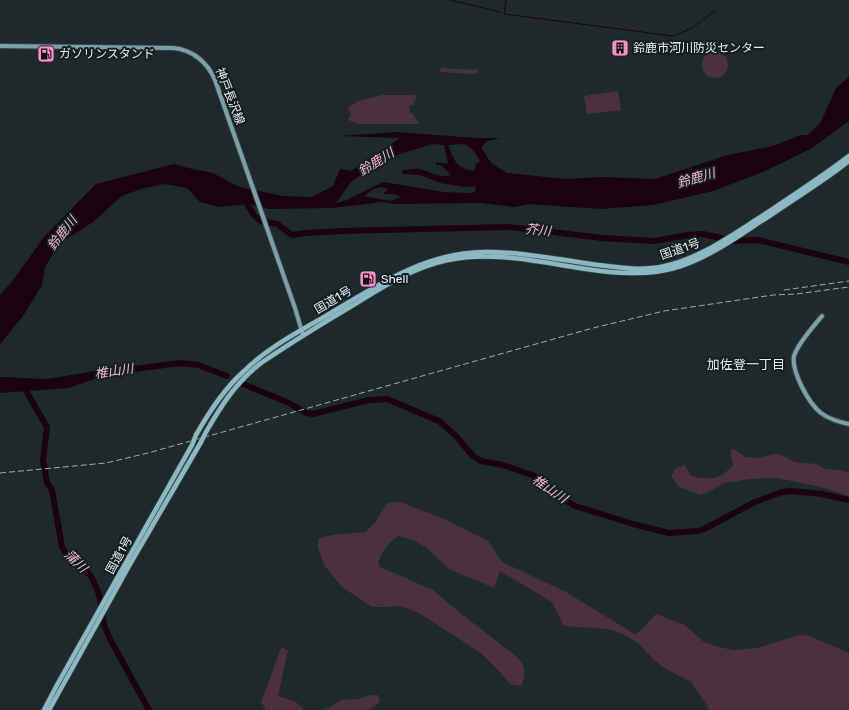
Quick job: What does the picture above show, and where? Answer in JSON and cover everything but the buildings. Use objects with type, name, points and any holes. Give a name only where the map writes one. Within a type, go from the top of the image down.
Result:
[{"type":"highway","name":"国道1号","points":[[49,710],[225,400],[249,371],[302,333],[371,289],[405,270],[424,262],[450,255],[474,252],[503,253],[628,273],[653,272],[680,267],[714,251],[849,156]]},
{"type":"highway","name":"国道1号","points":[[583,266],[651,268],[674,264],[703,252],[740,232],[820,182],[849,161]]},
{"type":"highway","name":"国道1号","points":[[44,710],[192,445],[196,435],[216,402],[244,370],[277,346],[302,333]]},
{"type":"main road","name":"神戸長沢線","points":[[0,46],[182,49],[196,56],[208,67],[215,80],[295,308],[302,333]]},
{"type":"main road","points":[[822,316],[796,351],[794,359],[795,372],[816,409],[828,417],[849,424]]},
{"type":"shaded area","points":[[715,52],[724,56],[728,65],[724,74],[715,78],[706,74],[702,65],[706,56]]},
{"type":"shaded area","points":[[441,68],[479,70],[475,74],[440,72]]},
{"type":"shaded area","points":[[618,91],[621,110],[587,114],[584,96]]},
{"type":"shaded area","points":[[382,95],[415,95],[417,97],[413,105],[410,105],[409,110],[419,124],[360,124],[348,120],[351,115],[348,108],[358,101]]},
{"type":"shaded area","points":[[734,449],[745,457],[758,458],[773,454],[781,455],[795,462],[816,464],[826,469],[841,470],[849,473],[849,496],[821,487],[777,478],[750,479],[724,483],[707,493],[699,495],[678,486],[671,476],[675,469],[685,465],[691,476],[715,478],[722,475],[733,466],[730,450]]},
{"type":"shaded area","points":[[400,502],[442,518],[488,541],[502,562],[566,592],[636,635],[656,614],[685,625],[704,642],[718,647],[734,650],[757,648],[799,635],[809,636],[849,653],[849,710],[710,710],[691,682],[664,668],[638,643],[625,635],[609,629],[564,626],[552,602],[500,571],[494,588],[449,569],[427,548],[415,541],[399,536],[395,538],[384,550],[378,562],[380,567],[433,590],[517,657],[524,667],[524,678],[521,686],[510,684],[481,653],[419,613],[400,606],[372,607],[342,587],[324,565],[318,548],[318,539],[332,535],[365,532],[375,523],[387,503]]},
{"type":"shaded area","points":[[281,648],[288,650],[278,696],[296,702],[304,710],[266,710],[261,702]]},
{"type":"shaded area","points":[[371,695],[378,695],[380,702],[369,710],[325,710],[341,700],[359,699]]},
{"type":"water","name":"鈴鹿川","points":[[849,77],[849,121],[812,148],[765,171],[713,191],[653,205],[601,209],[529,204],[515,207],[482,203],[394,204],[383,202],[332,208],[269,209],[249,204],[220,207],[200,202],[187,188],[163,184],[141,189],[122,196],[93,222],[59,244],[45,267],[42,285],[23,316],[0,344],[0,295],[14,279],[44,237],[96,184],[174,164],[213,173],[244,188],[283,196],[312,197],[333,186],[340,169],[351,171],[400,138],[339,136],[397,132],[475,138],[500,138],[487,141],[481,147],[491,163],[507,173],[565,179],[601,177],[655,179],[728,155],[773,146],[801,135],[808,135],[821,122],[836,88]],"holes":[[[432,144],[444,145],[448,164],[436,162],[436,165],[441,165],[451,175],[443,176],[417,169],[403,170],[402,174],[420,175],[440,183],[464,187],[476,186],[475,192],[444,192],[383,182],[347,200],[336,203],[351,182],[378,166],[387,158]],[[463,144],[469,147],[477,155],[480,161],[476,164],[474,171],[460,166],[452,156],[448,145]],[[381,187],[389,189],[383,194],[394,194],[401,197],[390,201],[364,196],[373,189]]]},
{"type":"water","points":[[96,371],[97,378],[69,388],[0,393],[0,377],[47,379]]},
{"type":"waterway","points":[[450,0],[500,12]]},
{"type":"waterway","points":[[506,0],[504,14],[673,36],[692,28],[716,10]]},
{"type":"waterway","name":"芥川","points":[[243,198],[254,215],[260,221],[277,224],[292,235],[342,231],[507,227],[602,238],[655,241],[703,234],[734,241],[758,240],[849,262]]},
{"type":"waterway","name":"椎山川","points":[[89,375],[180,363],[198,365],[227,376]]},
{"type":"waterway","name":"蒲川","points":[[22,384],[47,427],[43,460],[47,483],[52,490],[62,547],[67,555],[91,576],[99,594],[104,625],[110,639],[149,710]]},
{"type":"waterway","name":"椎山川","points":[[243,384],[289,403],[306,413],[313,414],[369,400],[387,399],[439,421],[457,437],[473,456],[481,461],[503,465],[535,476],[537,480],[558,496],[575,506],[633,524],[669,533],[698,531],[704,529],[755,502],[782,492],[790,491],[822,494],[849,500]]},
{"type":"railway","points":[[784,290],[849,281]]},
{"type":"railway","points":[[0,473],[106,463],[148,453],[593,328],[664,311],[773,295],[796,294],[849,287]]},
{"type":"place","name":"鈴鹿市河川防災センター","points":[[620,48]]},
{"type":"place","name":"ガソリンスタンド","points":[[46,54]]},
{"type":"place","name":"Shell","points":[[368,279]]},
{"type":"district","name":"加佐登一丁目","points":[[746,364]]}]
